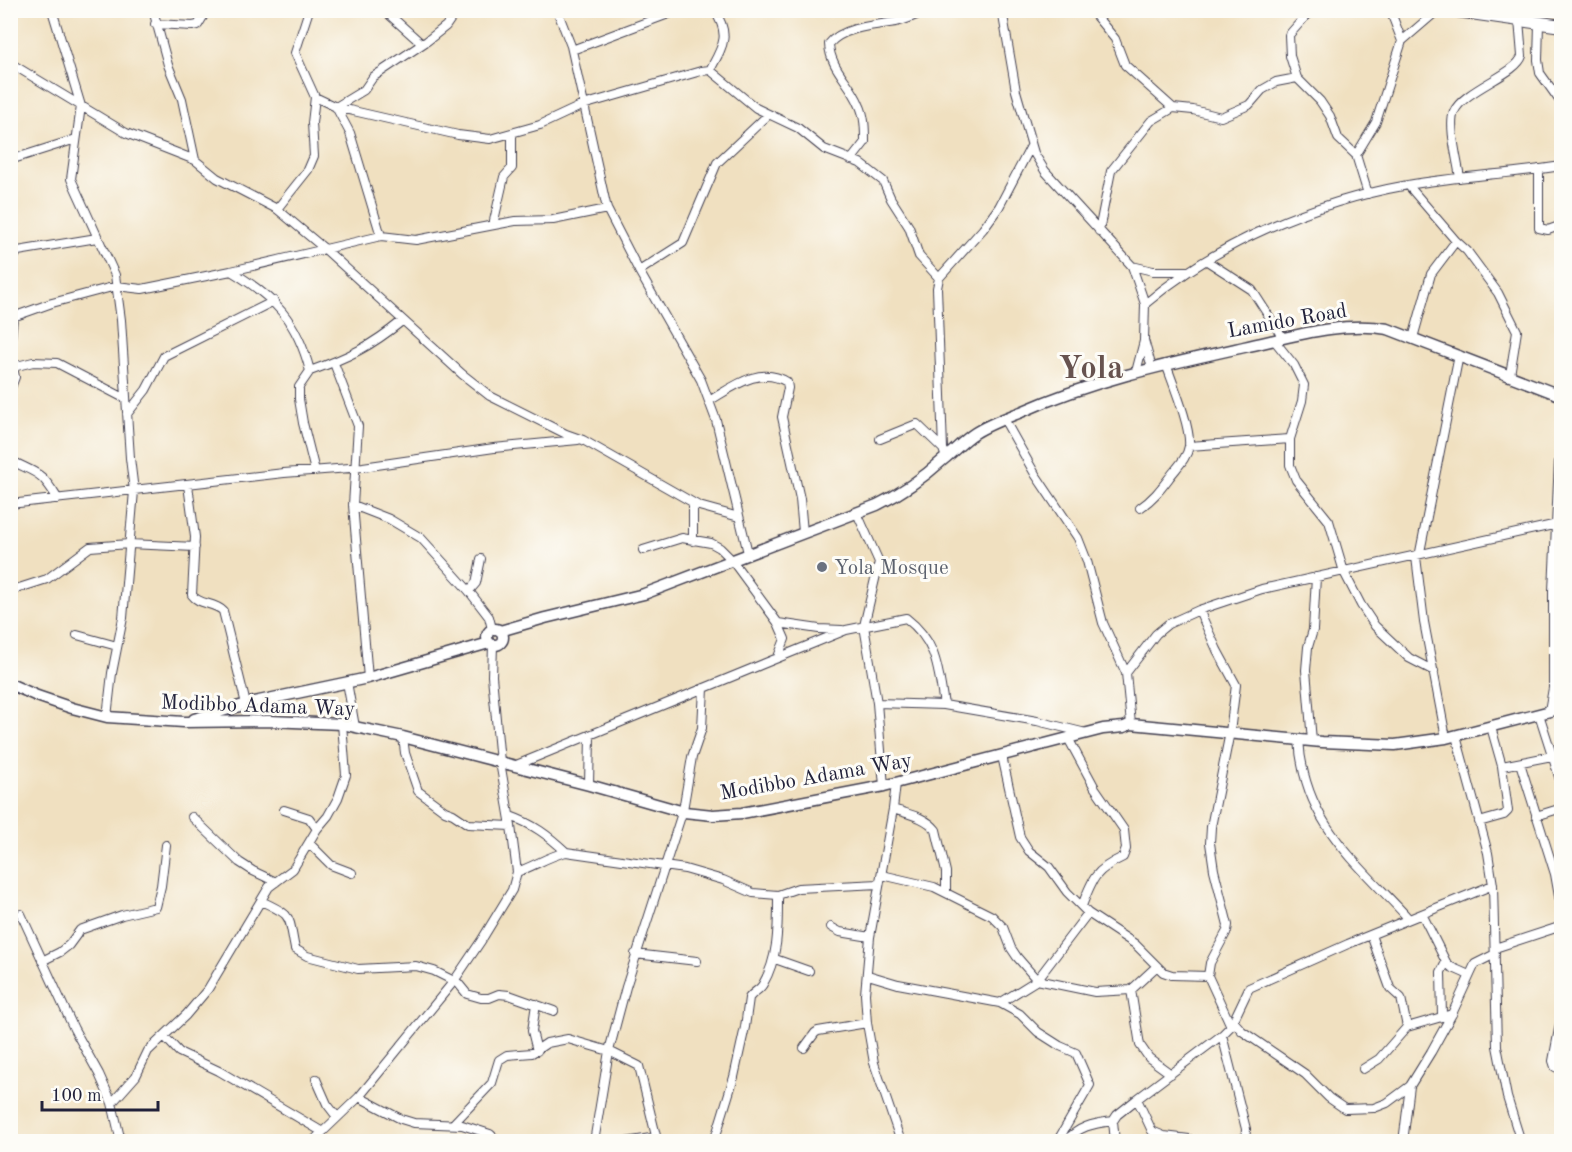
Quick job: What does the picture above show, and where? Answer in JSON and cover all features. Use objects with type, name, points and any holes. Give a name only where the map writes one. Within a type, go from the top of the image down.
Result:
[{"type":"main road","points":[[1450,10],[1498,14],[1519,20],[1562,26]]},
{"type":"main road","name":"Lamido Road","points":[[494,637],[519,626],[644,594],[857,513],[901,493],[944,453],[974,433],[1050,399],[1166,364],[1278,339],[1340,328],[1370,326],[1388,329],[1413,338],[1561,395]]},
{"type":"main road","points":[[184,722],[216,711],[368,678],[463,650],[494,637]]},
{"type":"main road","name":"Modibbo Adama Way","points":[[10,684],[72,708],[107,717],[184,722],[268,721],[342,724],[404,737],[683,810],[713,815],[742,813],[884,786],[1087,733],[1131,724],[1299,740],[1395,745],[1451,737],[1562,708]]},
{"type":"street","points":[[52,10],[81,106],[71,179],[115,274],[121,320],[134,491],[123,618],[112,673],[107,717]]},
{"type":"street","points":[[153,10],[155,24],[168,64],[182,99],[195,160]]},
{"type":"street","points":[[155,24],[198,25],[207,10]]},
{"type":"street","points":[[277,209],[313,162],[312,123],[315,97],[296,53],[309,10]]},
{"type":"street","points":[[384,10],[422,44]]},
{"type":"street","points":[[336,107],[364,90],[373,77],[446,26],[457,10]]},
{"type":"street","points":[[557,10],[572,50],[607,209],[639,271],[701,380],[716,420],[748,553]]},
{"type":"street","points":[[572,50],[679,10]]},
{"type":"street","points":[[710,70],[723,46],[724,35],[722,23],[714,10]]},
{"type":"street","points":[[851,160],[865,142],[864,116],[849,86],[831,60],[829,44],[862,27],[897,22],[927,10]]},
{"type":"street","points":[[1002,10],[1016,91],[1031,146],[1045,171],[1132,266],[1145,304],[1144,340],[1136,372]]},
{"type":"street","points":[[1091,10],[1115,39],[1125,65],[1173,108],[1221,117],[1248,105],[1262,90],[1276,82],[1297,78]]},
{"type":"street","points":[[1311,10],[1289,35],[1289,50],[1297,78],[1320,101],[1330,116],[1338,138],[1356,155],[1368,194]]},
{"type":"street","points":[[1390,10],[1402,40]]},
{"type":"street","points":[[1356,155],[1376,122],[1402,40],[1438,10]]},
{"type":"street","points":[[1460,178],[1453,129],[1454,113],[1468,97],[1521,61],[1519,20]]},
{"type":"street","points":[[1539,23],[1540,73],[1562,104]]},
{"type":"street","points":[[10,63],[126,133],[195,160],[217,178],[277,209],[326,250],[462,375],[489,396],[583,440],[693,503],[739,517]]},
{"type":"street","points":[[315,97],[336,107],[475,138],[490,139],[540,125],[583,105],[710,70],[756,108],[798,128],[824,149],[870,170],[883,181],[891,200],[909,227],[919,256],[939,278]]},
{"type":"street","points":[[336,107],[350,133],[381,236]]},
{"type":"street","points":[[1099,231],[1111,171],[1151,121],[1173,108]]},
{"type":"street","points":[[639,271],[683,243],[717,163],[768,115]]},
{"type":"street","points":[[494,225],[504,177],[512,168],[512,134]]},
{"type":"street","points":[[10,160],[76,140]]},
{"type":"street","points":[[944,453],[937,288],[939,278],[983,229],[999,207],[1031,146]]},
{"type":"street","points":[[1145,304],[1188,271],[1249,237],[1298,215],[1368,194],[1408,185],[1562,166]]},
{"type":"street","points":[[1539,169],[1539,228],[1548,230],[1562,225]]},
{"type":"street","points":[[1408,185],[1467,251],[1498,293],[1517,331],[1510,375]]},
{"type":"street","points":[[10,348],[12,318],[52,303],[117,286],[142,289],[381,236],[416,240],[515,221],[552,220],[607,209]]},
{"type":"street","points":[[10,272],[13,258],[18,251],[98,238]]},
{"type":"street","points":[[1413,338],[1431,274],[1456,241]]},
{"type":"street","points":[[1207,261],[1252,290],[1304,385],[1302,401],[1290,439],[1290,465],[1296,480],[1329,522],[1344,572],[1361,605],[1375,626],[1409,658],[1434,671]]},
{"type":"street","points":[[1132,266],[1153,271],[1188,271]]},
{"type":"street","points":[[231,271],[258,287],[274,301],[291,323],[310,370]]},
{"type":"street","points":[[127,414],[146,390],[164,356],[274,301]]},
{"type":"street","points":[[315,471],[303,423],[299,387],[310,370],[351,356],[379,340],[402,321]]},
{"type":"street","points":[[1144,340],[1152,368]]},
{"type":"street","points":[[10,353],[15,377],[10,390]]},
{"type":"street","points":[[1458,355],[1420,552],[1416,557],[1421,603],[1434,671],[1451,737],[1479,822],[1493,885],[1495,1025],[1500,1066],[1521,1142]]},
{"type":"street","points":[[13,368],[33,362],[57,363],[126,399]]},
{"type":"street","points":[[333,363],[358,426],[353,505],[368,678]]},
{"type":"street","points":[[1140,508],[1155,497],[1185,458],[1189,446],[1184,418],[1166,364]]},
{"type":"street","points":[[709,401],[742,381],[759,375],[777,376],[787,382],[788,388],[782,417],[800,499],[803,532]]},
{"type":"street","points":[[1561,395],[1553,688],[1544,713],[1551,756],[1562,786]]},
{"type":"street","points":[[1004,419],[1035,474],[1078,538],[1087,561],[1103,623],[1126,673],[1131,724]]},
{"type":"street","points":[[880,439],[917,424],[944,453]]},
{"type":"street","points":[[1189,446],[1290,439]]},
{"type":"street","points":[[10,504],[354,468],[494,448],[583,440]]},
{"type":"street","points":[[10,460],[44,477],[58,499]]},
{"type":"street","points":[[188,485],[195,547],[192,559],[192,595],[198,601],[223,610],[246,704]]},
{"type":"street","points":[[693,503],[693,541]]},
{"type":"street","points":[[312,1142],[359,1097],[454,981],[512,890],[517,872],[500,762],[492,676],[494,637],[489,617],[469,591],[421,538],[389,519],[353,505]]},
{"type":"street","points":[[857,513],[879,562],[864,626],[877,703],[884,786]]},
{"type":"street","points":[[1126,673],[1156,634],[1168,624],[1199,610],[1262,590],[1316,577],[1416,557],[1558,524]]},
{"type":"street","points":[[643,550],[682,538],[711,543],[720,548],[731,559],[778,623],[784,639],[778,657]]},
{"type":"street","points":[[10,589],[48,579],[90,547],[129,544],[195,547]]},
{"type":"street","points":[[469,591],[476,583],[481,559]]},
{"type":"street","points":[[1312,741],[1306,670],[1308,647],[1313,630],[1316,577]]},
{"type":"street","points":[[1199,610],[1236,685],[1210,843],[1214,870],[1228,925],[1210,963],[1208,975],[1231,1026]]},
{"type":"street","points":[[513,766],[846,630],[906,618],[929,642],[936,655],[944,705]]},
{"type":"street","points":[[778,623],[846,630]]},
{"type":"street","points":[[77,635],[117,646]]},
{"type":"street","points":[[347,682],[355,727]]},
{"type":"street","points":[[597,1140],[609,1051],[635,954],[683,810],[692,757],[702,728],[704,688]]},
{"type":"street","points":[[1553,688],[1562,695]]},
{"type":"street","points":[[877,703],[944,705],[1037,721],[1087,733]]},
{"type":"street","points":[[112,1103],[136,1076],[148,1052],[186,1015],[207,989],[220,964],[269,887],[293,869],[317,829],[328,816],[338,798],[346,775],[342,724]]},
{"type":"street","points":[[1479,822],[1507,813],[1502,766],[1491,727]]},
{"type":"street","points":[[589,785],[590,735]]},
{"type":"street","points":[[404,737],[405,753],[418,790],[445,811],[453,813],[468,824],[511,826]]},
{"type":"street","points":[[1068,738],[1095,788],[1121,824],[1126,837],[1123,858],[1099,870],[1089,886],[1082,906]]},
{"type":"street","points":[[1299,740],[1303,778],[1313,805],[1324,825],[1409,919]]},
{"type":"street","points":[[1502,766],[1562,754]]},
{"type":"street","points":[[1002,756],[1020,837],[1029,851],[1049,867],[1067,892],[1088,913],[1135,944],[1163,972],[1172,975],[1208,975]]},
{"type":"street","points":[[1520,763],[1555,874],[1562,913]]},
{"type":"street","points":[[896,783],[894,809],[870,937],[865,994],[874,1063],[900,1142]]},
{"type":"street","points":[[1536,816],[1562,808]]},
{"type":"street","points":[[894,809],[916,816],[932,825],[936,830],[943,851],[946,892]]},
{"type":"street","points":[[284,810],[309,818],[317,829]]},
{"type":"street","points":[[510,816],[529,822],[544,831],[566,852]]},
{"type":"street","points":[[192,817],[240,862],[276,882]]},
{"type":"street","points":[[310,844],[331,865],[352,873]]},
{"type":"street","points":[[42,961],[69,945],[80,930],[122,915],[156,907],[166,845]]},
{"type":"street","points":[[517,872],[538,864],[552,855],[566,852],[702,874],[753,893],[778,895],[798,888],[881,880],[946,892],[999,921],[1011,948],[1037,980],[1095,992],[1131,990],[1157,966]]},
{"type":"street","points":[[1231,1026],[1249,988],[1493,885]]},
{"type":"street","points":[[714,1142],[734,1077],[745,1028],[747,1004],[752,994],[763,986],[775,959],[778,895]]},
{"type":"street","points":[[261,902],[288,916],[295,949],[307,956],[358,969],[416,966],[434,971],[458,983],[467,994],[481,998],[509,995],[554,1011]]},
{"type":"street","points":[[1000,1003],[1037,980],[1088,913]]},
{"type":"street","points":[[21,914],[74,1029],[112,1103],[121,1142]]},
{"type":"street","points":[[1422,914],[1446,962],[1451,967],[1469,975]]},
{"type":"street","points":[[1115,1142],[1113,1121],[1117,1115],[1222,1035],[1234,1022],[1242,1031],[1305,1074],[1329,1098],[1345,1109],[1374,1108],[1387,1103],[1410,1086],[1452,1014],[1474,964],[1495,951],[1562,926]]},
{"type":"street","points":[[831,927],[840,932],[870,937]]},
{"type":"street","points":[[1371,935],[1390,988],[1401,998],[1407,1027]]},
{"type":"street","points":[[635,954],[697,961]]},
{"type":"street","points":[[775,959],[809,970]]},
{"type":"street","points":[[1442,1016],[1441,972],[1446,962]]},
{"type":"street","points":[[868,975],[898,984],[1000,1003],[1020,1014],[1038,1032],[1076,1053],[1090,1085],[1057,1142]]},
{"type":"street","points":[[1131,990],[1140,1045],[1149,1058],[1171,1074]]},
{"type":"street","points":[[536,1004],[532,1031],[537,1052]]},
{"type":"street","points":[[1562,1013],[1553,1061],[1555,1067],[1562,1070]]},
{"type":"street","points":[[1363,1069],[1378,1059],[1407,1027],[1452,1014]]},
{"type":"street","points":[[804,1048],[814,1033],[818,1031],[867,1023]]},
{"type":"street","points":[[1222,1035],[1246,1129],[1245,1142]]},
{"type":"street","points":[[164,1036],[178,1052],[219,1071],[321,1131]]},
{"type":"street","points":[[453,1124],[492,1083],[499,1060],[507,1055],[537,1052],[547,1043],[568,1039],[609,1051],[639,1066],[660,1141]]},
{"type":"street","points":[[316,1079],[327,1104],[337,1117]]},
{"type":"street","points":[[1403,1142],[1410,1086]]},
{"type":"street","points":[[359,1097],[401,1119],[439,1125],[453,1124],[490,1134],[499,1142]]},
{"type":"street","points":[[1137,1099],[1152,1131],[1164,1136],[1189,1139]]},
{"type":"street","points":[[1064,1142],[1074,1131],[1090,1124],[1113,1121]]},
{"type":"street","points":[[626,1142],[651,1138],[660,1141]]},
{"type":"place","name":"Yola Mosque","points":[[822,567]]},
{"type":"district","name":"Yola","points":[[1091,366]]}]
